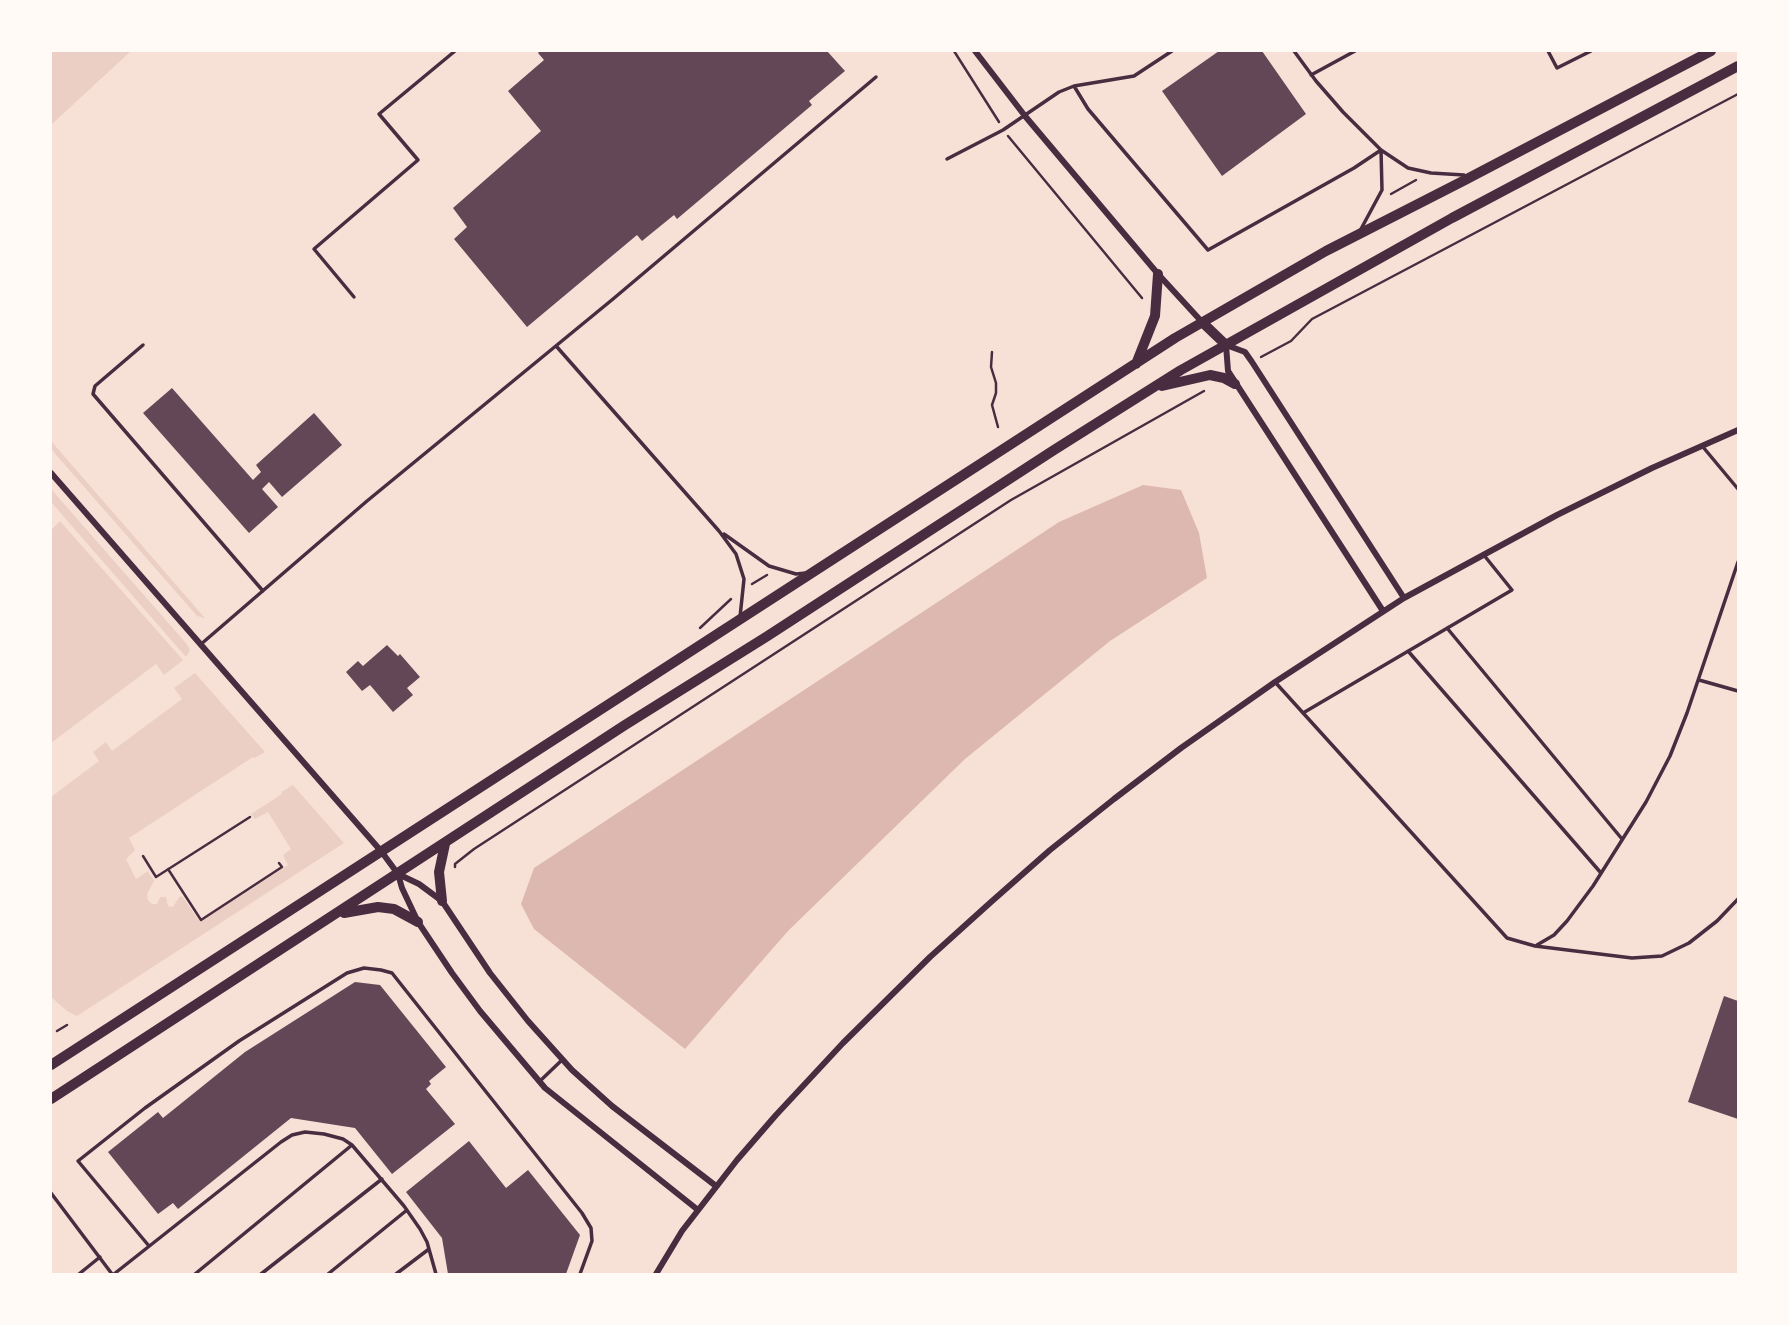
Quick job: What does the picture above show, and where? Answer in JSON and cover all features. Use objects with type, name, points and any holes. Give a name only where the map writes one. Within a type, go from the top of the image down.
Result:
[{"type":"main road","points":[[51,1065],[1202,322],[1326,251],[1711,51]]},
{"type":"main road","points":[[51,1099],[625,725],[1153,388],[1452,218],[1738,66]]},
{"type":"main road","points":[[1136,363],[1155,316],[1158,274]]},
{"type":"main road","points":[[1202,322],[1226,345]]},
{"type":"main road","points":[[1153,388],[1210,375],[1236,384]]},
{"type":"main road","points":[[442,901],[439,872],[445,844]]},
{"type":"main road","points":[[334,916],[378,906],[394,909],[418,922]]},
{"type":"street","points":[[975,51],[1025,116],[1202,322]]},
{"type":"street","points":[[1383,611],[1228,372],[1226,345],[1245,352],[1404,598]]},
{"type":"street","points":[[656,1274],[682,1231],[716,1186],[817,1070],[990,902],[1114,799],[1275,682],[1404,598],[1556,515],[1738,430]]},
{"type":"street","points":[[51,473],[380,851],[398,874],[418,922],[452,973],[480,1011],[545,1087],[698,1210]]},
{"type":"street","points":[[398,874],[419,884],[442,901],[490,973],[563,1059],[612,1106],[716,1186]]},
{"type":"lane","points":[[354,297],[314,249],[418,160],[379,114],[455,51]]},
{"type":"lane","points":[[947,159],[1003,130],[1059,92],[1073,86],[1134,76],[1172,51]]},
{"type":"lane","points":[[1294,51],[1343,113],[1381,150],[1408,168],[1431,173],[1473,176]]},
{"type":"lane","points":[[1311,75],[1355,51]]},
{"type":"lane","points":[[1548,51],[1557,68],[1591,51]]},
{"type":"lane","points":[[200,645],[377,492],[556,346],[876,77]]},
{"type":"lane","points":[[1073,86],[1088,109],[1208,250],[1381,150]]},
{"type":"lane","points":[[1358,235],[1382,190],[1381,150]]},
{"type":"lane","points":[[143,345],[95,386],[93,394],[263,591]]},
{"type":"lane","points":[[556,346],[719,531],[736,554],[744,579],[739,619]]},
{"type":"lane","points":[[1701,446],[1738,489]]},
{"type":"lane","points":[[719,531],[769,566],[796,575],[812,572]]},
{"type":"lane","points":[[1303,713],[1512,590],[1483,554]]},
{"type":"lane","points":[[1535,946],[1554,935],[1567,921],[1646,802],[1670,756],[1699,680],[1738,562]]},
{"type":"lane","points":[[1447,628],[1622,839]]},
{"type":"lane","points":[[1408,651],[1601,873]]},
{"type":"lane","points":[[1699,680],[1738,691]]},
{"type":"lane","points":[[1275,682],[1507,938],[1535,946],[1632,958],[1662,957],[1689,943],[1738,900]]},
{"type":"lane","points":[[149,1246],[78,1161],[145,1108],[239,1041],[347,974],[364,968],[392,973],[582,1213],[591,1228],[592,1241],[580,1274]]},
{"type":"lane","points":[[540,1081],[563,1059]]},
{"type":"lane","points":[[51,1193],[113,1274],[281,1142],[304,1132],[324,1134],[343,1139],[352,1145],[407,1210],[420,1229],[436,1274]]},
{"type":"lane","points":[[195,1274],[352,1145]]},
{"type":"lane","points":[[261,1274],[382,1179]]},
{"type":"lane","points":[[328,1274],[407,1210]]},
{"type":"lane","points":[[396,1274],[429,1249]]},
{"type":"lane","points":[[79,1274],[100,1257]]},
{"type":"path","points":[[954,51],[1003,130],[1143,299]]},
{"type":"path","points":[[1265,355],[1291,341],[1312,319],[1738,94]]},
{"type":"path","points":[[1390,194],[1416,180]]},
{"type":"path","points":[[992,352],[991,367],[996,383],[992,405],[998,427]]},
{"type":"path","points":[[451,877],[456,864],[474,849],[1000,508],[1203,391]]},
{"type":"path","points":[[751,585],[770,573]]},
{"type":"path","points":[[143,856],[156,877],[250,817]]},
{"type":"path","points":[[168,869],[201,920],[282,867],[279,863]]},
{"type":"path","points":[[57,1031],[67,1025]]},
{"type":"shaded area","points":[[51,51],[131,51],[51,125]]},
{"type":"shaded area","points":[[51,441],[205,618],[197,616],[51,449]]},
{"type":"shaded area","points":[[1143,485],[1181,490],[1199,533],[1207,578],[1110,641],[965,759],[788,931],[685,1049],[534,929],[521,904],[534,868],[1059,522]]},
{"type":"shaded area","points":[[51,489],[186,643],[190,650],[186,657],[51,502]]},
{"type":"shaded area","points":[[60,521],[183,660],[164,675],[156,664],[51,743],[51,530]]},
{"type":"shaded area","points":[[195,673],[265,752],[253,757],[129,838],[135,850],[126,859],[136,879],[148,871],[154,881],[147,894],[148,900],[157,904],[160,897],[166,897],[168,906],[173,907],[182,896],[200,922],[288,865],[283,855],[291,849],[268,812],[255,819],[251,814],[293,785],[344,843],[77,1016],[51,997],[51,797],[99,761],[93,752],[106,742],[112,751],[182,699],[174,688]]},
{"type":"building","points":[[827,51],[845,71],[809,101],[812,105],[677,219],[674,215],[642,241],[637,235],[527,327],[454,239],[467,227],[453,208],[541,131],[508,91],[544,60],[538,53]]},
{"type":"building","points":[[1219,51],[1262,51],[1306,114],[1222,176],[1162,91]]},
{"type":"building","points":[[172,388],[253,480],[261,472],[256,465],[314,413],[342,445],[282,497],[269,482],[262,489],[278,507],[249,533],[143,413]]},
{"type":"building","points":[[387,645],[398,656],[400,654],[420,677],[407,688],[413,695],[393,712],[370,685],[362,691],[346,672],[358,661],[363,666]]},
{"type":"building","points":[[355,982],[380,985],[446,1067],[429,1081],[431,1084],[426,1089],[455,1124],[392,1174],[355,1128],[291,1118],[178,1209],[173,1203],[158,1214],[108,1152],[158,1112],[163,1118],[245,1052]]},
{"type":"building","points":[[1724,996],[1738,1001],[1738,1119],[1688,1102]]},
{"type":"building","points":[[469,1141],[506,1188],[528,1170],[580,1235],[566,1274],[448,1274],[442,1238],[406,1192]]}]
